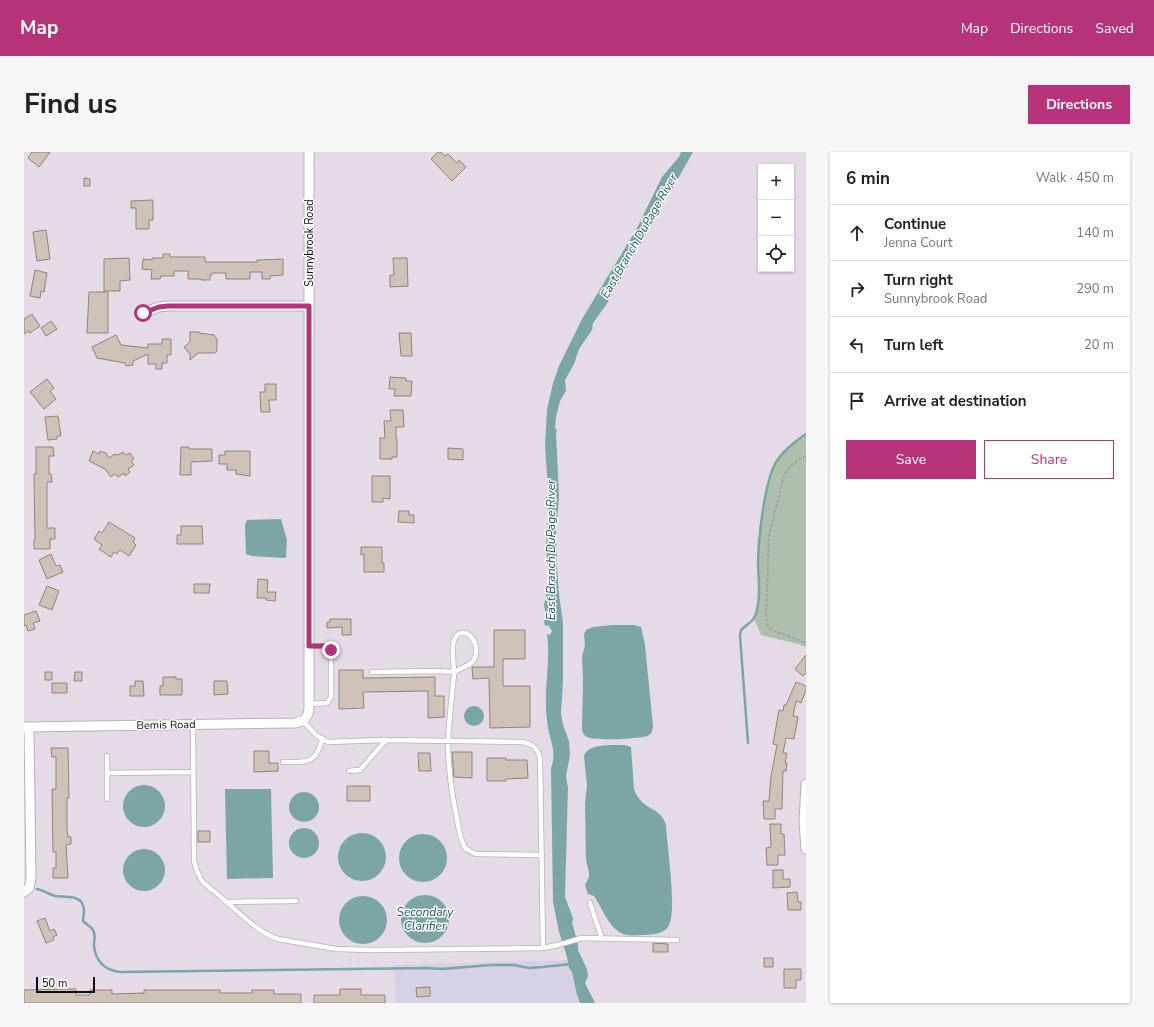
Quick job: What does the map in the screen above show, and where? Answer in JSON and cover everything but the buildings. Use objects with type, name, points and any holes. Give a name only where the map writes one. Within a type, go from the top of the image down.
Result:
[{"type":"street","name":"Sunnybrook Road","points":[[305,719],[309,713],[309,152]]},
{"type":"street","points":[[143,313],[159,307],[168,306],[309,306]]},
{"type":"street","name":"Bemis Road","points":[[26,727],[295,723],[305,719]]},
{"type":"street","points":[[26,727],[31,871],[27,890]]},
{"type":"street","points":[[806,784],[804,822],[806,849]]},
{"type":"lane","points":[[372,672],[454,672],[470,664],[474,660],[476,644],[475,640],[470,634],[466,633],[459,635],[454,641],[454,672],[448,741],[449,779],[461,838],[466,848],[476,854],[542,856]]},
{"type":"lane","points":[[309,646],[325,646],[331,650],[332,698],[327,703],[309,704]]},
{"type":"lane","points":[[305,719],[316,735],[322,739],[336,742],[386,740],[527,743],[536,748],[540,759],[543,948]]},
{"type":"lane","points":[[193,724],[194,861],[197,872],[203,881],[269,936],[336,949],[373,950],[543,948],[558,946],[582,938],[677,940]]},
{"type":"lane","points":[[283,762],[303,762],[313,758],[319,749],[322,739]]},
{"type":"lane","points":[[349,771],[360,770],[386,740]]},
{"type":"lane","points":[[107,756],[107,799]]},
{"type":"lane","points":[[107,773],[193,772]]},
{"type":"lane","points":[[227,902],[296,901]]},
{"type":"lane","points":[[590,903],[602,938]]},
{"type":"path","points":[[806,456],[794,462],[787,470],[778,498],[768,544],[766,618],[770,629],[806,643]]},
{"type":"shaded area","points":[[806,434],[806,647],[761,635],[754,619],[758,604],[759,534],[766,491],[770,477],[780,456],[786,449]]},
{"type":"shaded area","points":[[567,960],[572,972],[580,1003],[395,1003],[394,965]]},
{"type":"water","name":"East Branch DuPage River","points":[[681,152],[693,152],[671,191],[659,203],[658,212],[606,305],[593,323],[592,330],[579,349],[574,364],[565,380],[566,391],[560,401],[556,417],[555,428],[557,430],[559,497],[556,531],[557,568],[563,623],[563,681],[561,713],[563,725],[569,741],[570,755],[566,776],[568,788],[565,897],[573,918],[572,923],[578,944],[578,950],[587,969],[588,976],[585,983],[595,1003],[580,1003],[559,932],[553,902],[551,768],[553,762],[553,750],[546,709],[548,655],[547,634],[550,635],[552,631],[548,625],[545,626],[544,622],[546,616],[544,605],[549,582],[546,546],[549,502],[545,446],[547,410],[553,383],[559,366],[582,319],[636,230],[662,177],[679,157]]},
{"type":"water","points":[[281,519],[287,540],[286,557],[252,556],[246,554],[245,525],[247,520]]},
{"type":"water","points":[[634,625],[641,627],[645,645],[653,726],[652,732],[647,736],[626,739],[598,739],[587,737],[583,731],[582,657],[585,645],[584,634],[586,630],[593,627]]},
{"type":"water","points":[[474,706],[481,709],[484,716],[481,723],[474,726],[467,723],[464,716],[467,709]]},
{"type":"water","points":[[625,745],[631,747],[634,789],[637,796],[646,805],[660,814],[666,825],[672,892],[671,917],[669,925],[665,930],[653,934],[629,935],[621,933],[611,925],[594,896],[588,894],[585,885],[589,877],[589,873],[586,860],[585,803],[587,786],[584,756],[586,752],[595,747]]},
{"type":"water","points":[[144,785],[159,791],[165,806],[159,821],[144,827],[129,821],[123,806],[129,791]]},
{"type":"water","points":[[225,789],[271,789],[273,878],[227,879]]},
{"type":"water","points":[[304,792],[310,793],[318,801],[318,813],[310,821],[304,822],[298,821],[290,813],[289,807],[290,801],[298,793]]},
{"type":"water","points":[[304,828],[315,832],[319,843],[315,854],[304,858],[293,854],[289,843],[293,832]]},
{"type":"water","points":[[357,833],[367,833],[379,840],[386,852],[386,862],[379,874],[367,881],[357,881],[349,877],[342,870],[338,862],[338,852],[342,844],[349,837]]},
{"type":"water","points":[[423,834],[432,836],[440,841],[445,849],[447,858],[445,867],[440,875],[432,880],[423,882],[414,880],[406,875],[401,867],[399,858],[401,849],[406,841],[414,836]]},
{"type":"water","points":[[144,849],[159,855],[165,870],[159,885],[144,891],[129,885],[123,870],[129,855]]},
{"type":"water","name":"Secondary Clarifier","points":[[420,895],[430,895],[439,899],[445,905],[448,910],[448,928],[439,939],[430,943],[420,943],[411,939],[405,933],[401,924],[401,914],[405,905],[411,899]]},
{"type":"water","name":"Secondary Clarifier","points":[[358,896],[368,896],[380,903],[387,915],[387,925],[380,937],[368,944],[358,944],[350,940],[343,933],[339,925],[339,915],[343,907],[350,900]]},
{"type":"waterway","points":[[748,743],[740,636],[741,630],[754,618],[758,606],[759,542],[762,514],[771,473],[775,464],[789,447],[806,434]]},
{"type":"waterway","points":[[37,889],[55,896],[80,900],[84,908],[83,921],[94,932],[96,956],[105,967],[120,972],[442,969],[491,965],[514,965],[529,968],[571,964]]},
{"type":"route","points":[[143,313],[159,307],[168,306],[309,306],[309,646],[325,646],[331,650]]}]
